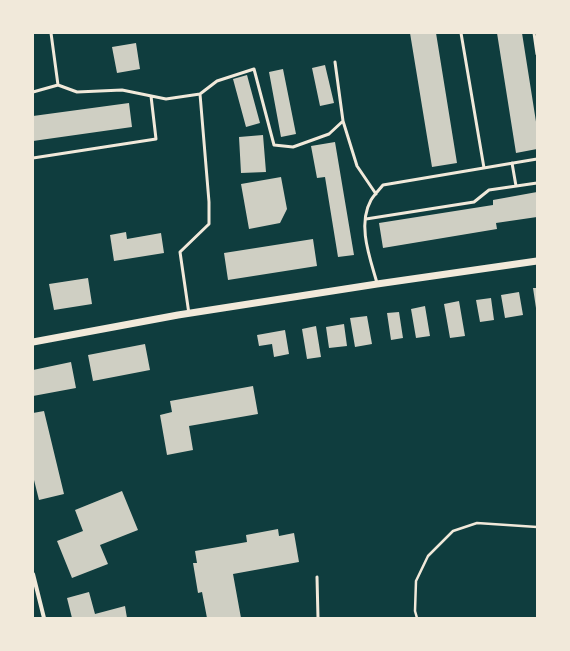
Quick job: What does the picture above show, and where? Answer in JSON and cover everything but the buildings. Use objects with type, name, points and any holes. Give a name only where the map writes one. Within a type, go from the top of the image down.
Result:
[{"type":"street","points":[[33,342],[190,314],[377,284],[537,261]]},
{"type":"street","points":[[33,574],[44,618]]},
{"type":"lane","points":[[51,33],[58,85]]},
{"type":"lane","points":[[461,33],[484,168]]},
{"type":"lane","points":[[534,33],[537,54]]},
{"type":"lane","points":[[335,62],[342,121],[357,166],[376,194]]},
{"type":"lane","points":[[33,92],[58,85],[77,92],[122,90],[166,99],[200,94],[217,81],[254,69],[274,145],[293,147],[329,134],[342,121]]},
{"type":"lane","points":[[190,314],[180,252],[209,224],[209,202],[200,94]]},
{"type":"lane","points":[[33,158],[156,139],[151,96]]},
{"type":"lane","points":[[377,284],[366,242],[365,227],[371,201],[383,185],[537,159]]},
{"type":"lane","points":[[512,163],[516,186]]},
{"type":"lane","points":[[366,219],[474,202],[489,190],[537,183]]},
{"type":"lane","points":[[317,577],[318,618]]},
{"type":"path","points":[[417,618],[415,611],[416,581],[428,556],[453,531],[477,523],[537,527]]}]
